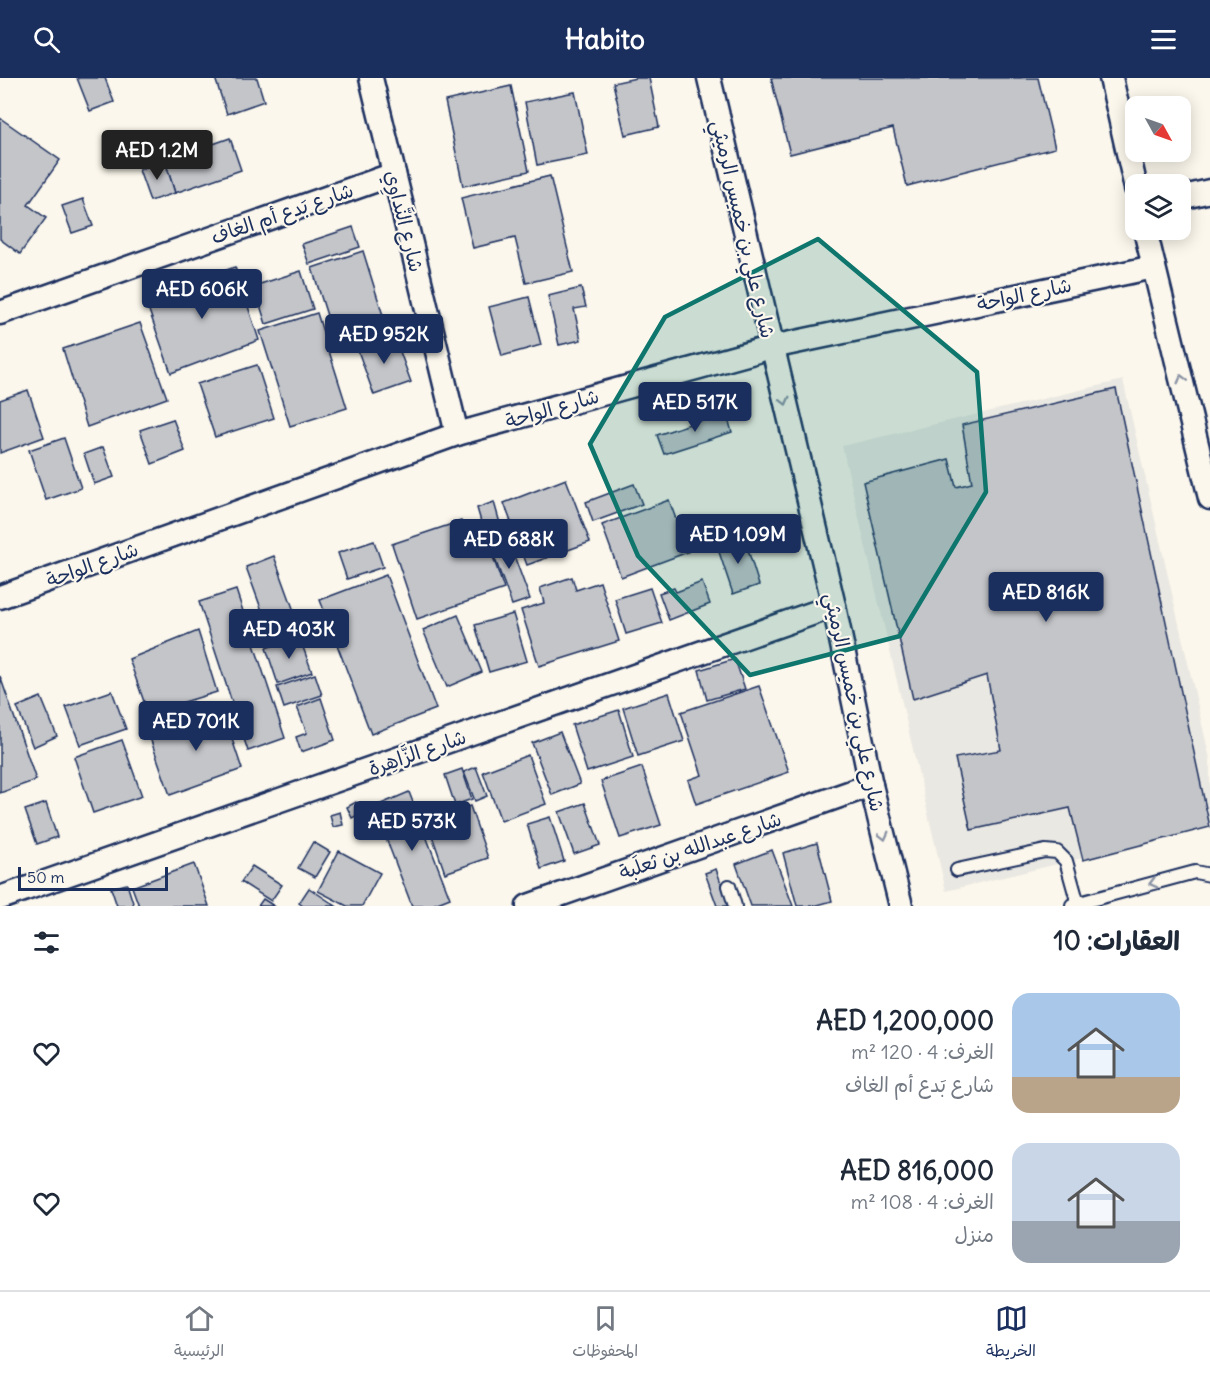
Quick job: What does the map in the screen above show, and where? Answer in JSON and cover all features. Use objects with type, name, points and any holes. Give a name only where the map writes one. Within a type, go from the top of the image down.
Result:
[{"type":"street","name":"شارع النَّداوِي","points":[[370,78],[457,435]]},
{"type":"street","name":"شارع علي بن خميس الرميثي","points":[[708,78],[834,606],[871,785],[901,906]]},
{"type":"street","points":[[1111,78],[1133,174]]},
{"type":"street","name":"شارع بَدع أم الغاف","points":[[0,313],[394,174]]},
{"type":"street","points":[[1191,195],[1210,191]]},
{"type":"street","points":[[1148,240],[1200,411],[1210,498]]},
{"type":"street","name":"شارع الواحة","points":[[0,597],[457,435],[772,346],[1155,267]]},
{"type":"street","name":"شارع الزَّاهِرة","points":[[0,898],[834,606]]},
{"type":"street","name":"شارع عبدالله بن ثعلَبة","points":[[528,906],[871,785]]},
{"type":"lane","points":[[957,870],[1045,851],[1057,852],[1066,861],[1074,905],[1195,872],[1210,875]]},
{"type":"lane","points":[[729,886],[735,906]]},
{"type":"highlighted area","points":[[818,239],[977,372],[986,492],[900,636],[750,675],[638,556],[590,444],[665,317]]},
{"type":"shaded area","points":[[1123,380],[1210,759],[1210,827],[946,891],[842,446]]},
{"type":"building","points":[[77,78],[105,78],[114,102],[90,111]]},
{"type":"building","points":[[215,78],[257,78],[264,101],[227,114]]},
{"type":"building","points":[[649,78],[659,127],[625,135],[613,83]]},
{"type":"building","points":[[771,78],[1038,78],[1055,148],[907,186],[893,128],[790,154]]},
{"type":"building","points":[[511,86],[529,171],[463,186],[445,101]]},
{"type":"building","points":[[575,92],[588,155],[537,165],[525,102]]},
{"type":"building","points":[[0,118],[60,160],[28,205],[46,218],[20,254],[0,239]]},
{"type":"building","points":[[230,138],[241,170],[175,193],[165,161]]},
{"type":"building","points":[[165,161],[175,193],[150,201],[139,170]]},
{"type":"building","points":[[550,176],[573,272],[526,283],[515,238],[473,248],[461,198]]},
{"type":"building","points":[[83,199],[93,226],[72,233],[62,206]]},
{"type":"building","points":[[353,227],[360,247],[309,264],[302,244]]},
{"type":"building","points":[[363,251],[386,325],[335,341],[312,268]]},
{"type":"building","points":[[235,267],[259,340],[171,373],[145,299]]},
{"type":"building","points":[[301,271],[313,309],[266,324],[254,286]]},
{"type":"building","points":[[581,288],[586,307],[574,309],[581,340],[559,345],[548,296]]},
{"type":"building","points":[[529,297],[541,345],[502,356],[489,307]]},
{"type":"building","points":[[317,313],[347,408],[290,426],[260,331]]},
{"type":"building","points":[[140,323],[167,398],[87,427],[63,349]]},
{"type":"building","points":[[394,335],[411,382],[374,395],[357,348]]},
{"type":"building","points":[[257,365],[274,418],[215,437],[197,384]]},
{"type":"building","points":[[1116,389],[1210,827],[1083,860],[1070,808],[971,830],[955,758],[1001,750],[987,675],[913,699],[863,482],[949,459],[956,487],[972,483],[962,425]]},
{"type":"building","points":[[28,390],[44,437],[0,453],[0,400]]},
{"type":"building","points":[[726,412],[732,432],[664,454],[657,435]]},
{"type":"building","points":[[173,419],[185,451],[152,464],[140,430]]},
{"type":"building","points":[[64,438],[81,488],[46,500],[29,450]]},
{"type":"building","points":[[103,447],[114,477],[94,484],[84,454]]},
{"type":"building","points":[[566,479],[590,542],[527,565],[504,503]]},
{"type":"building","points":[[634,484],[642,504],[593,522],[586,502]]},
{"type":"building","points":[[669,500],[688,552],[621,577],[602,525]]},
{"type":"building","points":[[494,502],[501,527],[484,532],[477,508]]},
{"type":"building","points":[[461,521],[471,551],[489,545],[504,589],[417,619],[392,544]]},
{"type":"building","points":[[506,534],[530,599],[512,605],[488,540]]},
{"type":"building","points":[[744,537],[759,585],[733,594],[717,546]]},
{"type":"building","points":[[374,541],[383,567],[347,579],[338,553]]},
{"type":"building","points":[[274,556],[298,622],[270,633],[246,567]]},
{"type":"building","points":[[386,575],[436,709],[371,734],[320,600]]},
{"type":"building","points":[[572,577],[576,590],[600,582],[619,641],[539,666],[521,610],[544,603],[540,588]]},
{"type":"building","points":[[702,582],[710,604],[669,620],[659,593],[674,588],[676,592]]},
{"type":"building","points":[[650,588],[662,623],[626,634],[615,599]]},
{"type":"building","points":[[236,590],[285,738],[248,751],[199,602]]},
{"type":"building","points":[[513,614],[527,661],[489,672],[475,625]]},
{"type":"building","points":[[458,615],[482,672],[447,687],[423,630]]},
{"type":"building","points":[[198,631],[217,692],[148,713],[129,659]]},
{"type":"building","points":[[299,636],[312,672],[278,684],[266,648]]},
{"type":"building","points":[[735,659],[745,689],[707,700],[699,670]]},
{"type":"building","points":[[315,674],[322,695],[284,708],[277,687]]},
{"type":"building","points":[[0,676],[36,780],[0,793]]},
{"type":"building","points":[[759,686],[789,772],[696,804],[688,780],[702,775],[681,712]]},
{"type":"building","points":[[112,691],[126,729],[80,745],[66,707]]},
{"type":"building","points":[[669,693],[684,741],[638,756],[623,708]]},
{"type":"building","points":[[41,697],[57,736],[33,747],[17,707]]},
{"type":"building","points":[[321,698],[335,740],[301,752],[296,737],[307,733],[297,707]]},
{"type":"building","points":[[222,709],[242,769],[170,795],[149,735]]},
{"type":"building","points":[[619,710],[633,757],[587,772],[572,725]]},
{"type":"building","points":[[560,732],[580,784],[552,795],[532,743]]},
{"type":"building","points":[[122,740],[142,796],[93,813],[74,757]]},
{"type":"building","points":[[528,755],[546,804],[501,821],[483,772]]},
{"type":"building","points":[[476,767],[487,796],[475,801],[464,772]]},
{"type":"building","points":[[642,767],[661,825],[620,838],[601,781]]},
{"type":"building","points":[[462,769],[472,799],[455,805],[445,775]]},
{"type":"building","points":[[409,792],[450,898],[430,906],[412,906],[374,807]]},
{"type":"building","points":[[356,802],[362,813],[352,818],[347,807]]},
{"type":"building","points":[[46,803],[57,837],[37,844],[25,810]]},
{"type":"building","points":[[585,803],[600,845],[574,854],[559,812]]},
{"type":"building","points":[[470,806],[488,858],[445,873],[427,821]]},
{"type":"building","points":[[340,812],[343,825],[333,827],[330,815]]},
{"type":"building","points":[[550,817],[564,861],[541,869],[527,824]]},
{"type":"building","points":[[313,842],[330,852],[315,877],[298,868]]},
{"type":"building","points":[[817,843],[832,901],[814,906],[797,906],[783,853]]},
{"type":"building","points":[[772,850],[793,906],[751,906],[736,864]]},
{"type":"building","points":[[339,851],[380,873],[362,906],[347,906],[318,891]]},
{"type":"building","points":[[194,864],[209,906],[139,906],[132,887]]},
{"type":"building","points":[[252,866],[282,885],[271,901],[241,882]]},
{"type":"building","points":[[716,869],[729,905],[717,906],[705,873]]},
{"type":"building","points":[[127,884],[134,906],[117,906],[111,888]]},
{"type":"building","points":[[309,888],[336,906],[303,906],[299,903]]},
{"type":"building","points":[[263,899],[274,906],[258,906]]}]
